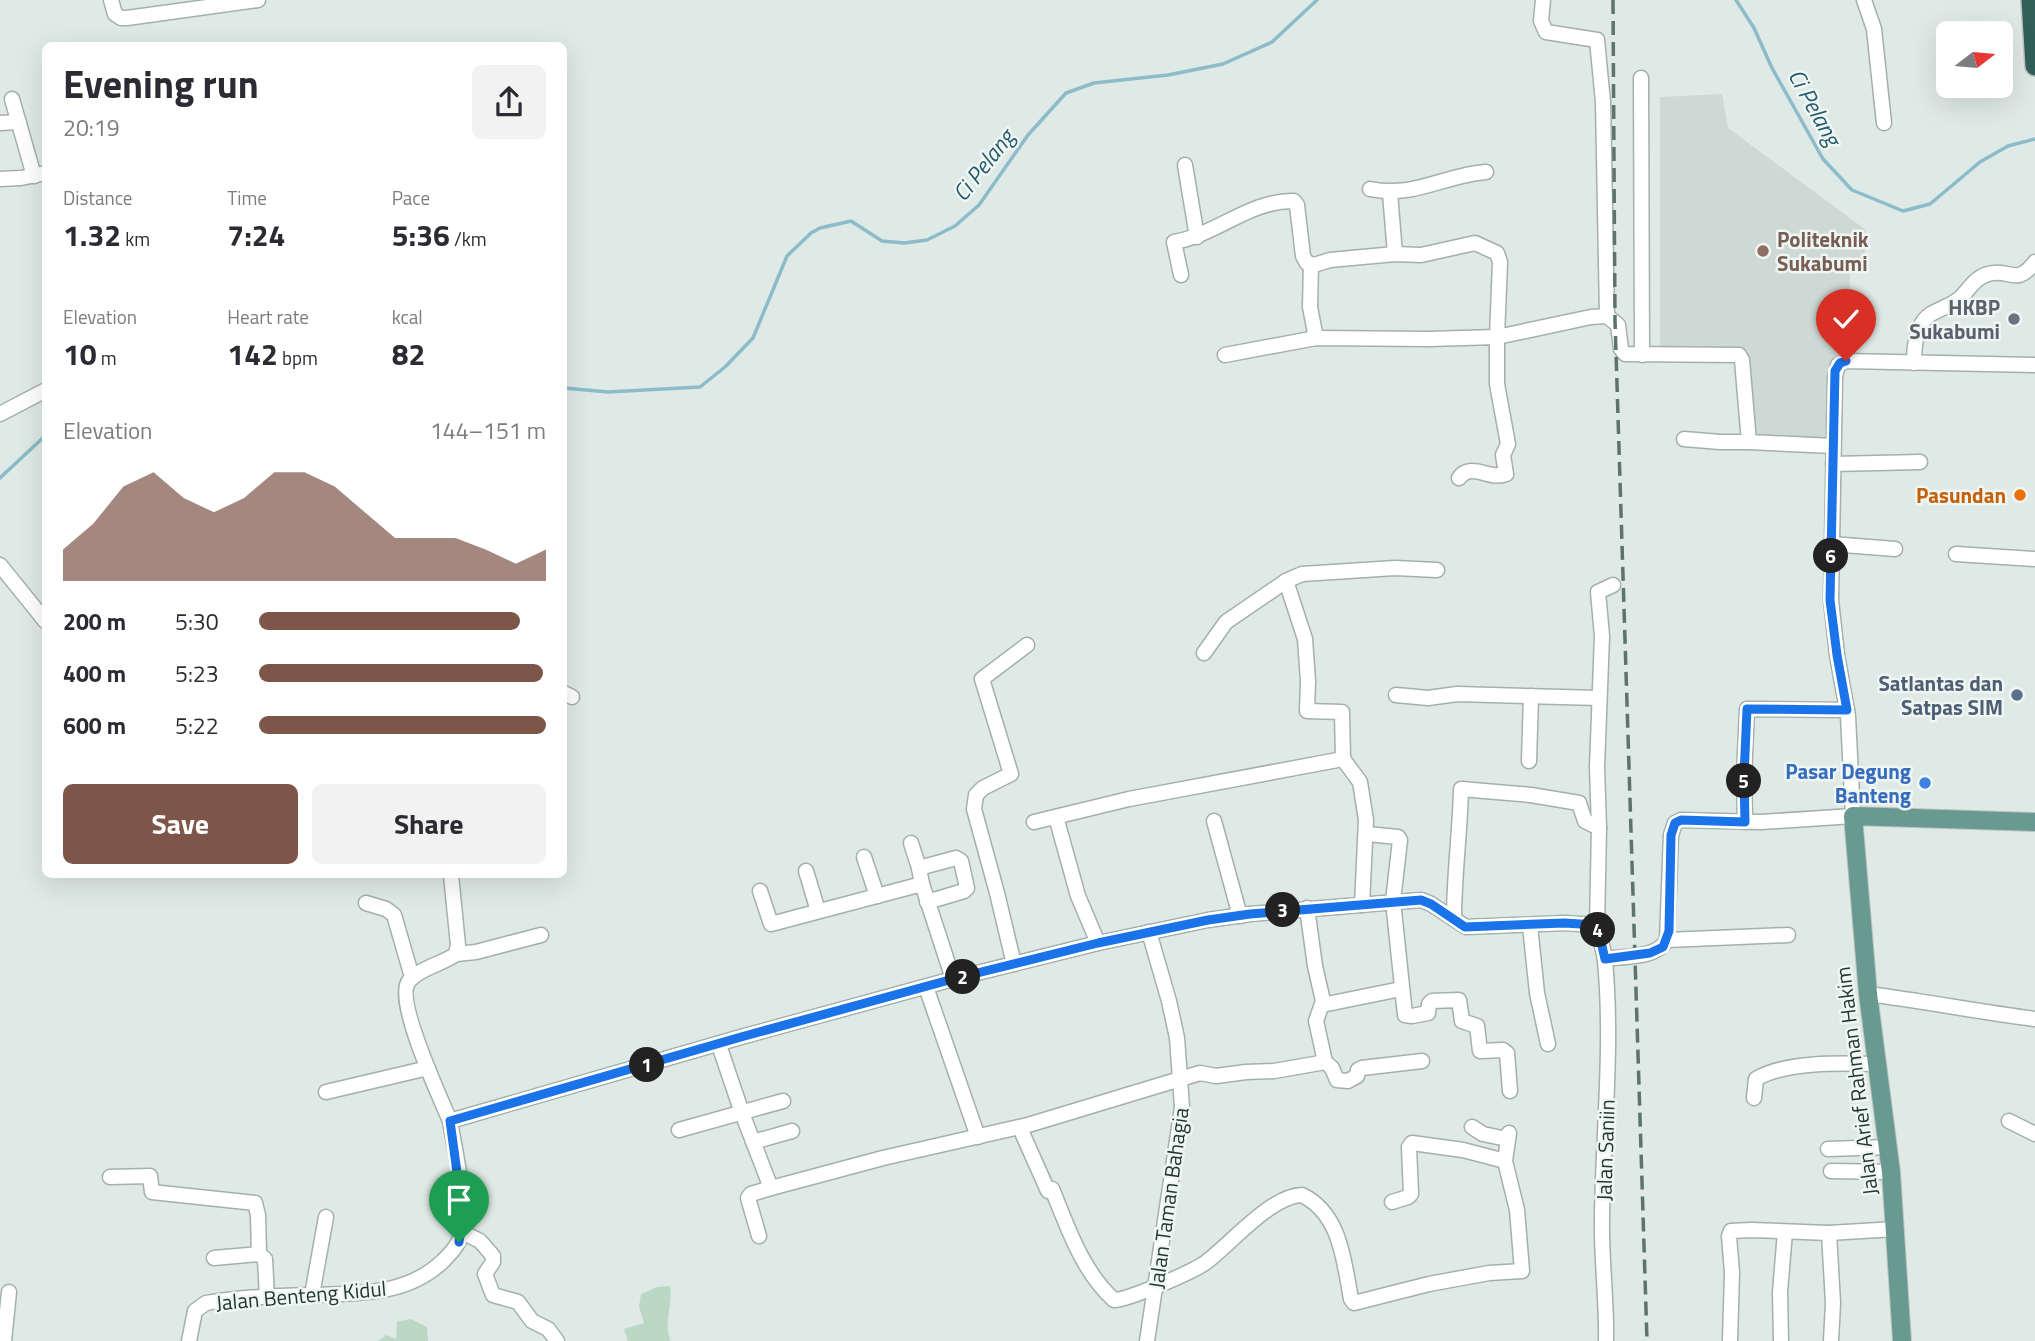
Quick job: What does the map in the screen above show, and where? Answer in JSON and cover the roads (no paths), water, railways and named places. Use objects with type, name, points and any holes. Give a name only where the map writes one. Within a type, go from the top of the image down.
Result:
[{"type":"highway","points":[[2031,0],[2035,66]]},
{"type":"main road","points":[[1853,816],[2035,822]]},
{"type":"main road","name":"Jalan Arief Rahman Hakim","points":[[1853,816],[1868,994],[1891,1172],[1902,1341]]},
{"type":"street","points":[[111,0],[115,14],[121,18],[258,0]]},
{"type":"street","points":[[1543,0],[1541,21],[1546,32],[1597,40],[1603,102],[1607,316]]},
{"type":"street","points":[[1864,0],[1876,40],[1884,123]]},
{"type":"street","points":[[1641,78],[1642,355]]},
{"type":"street","points":[[0,179],[40,174],[12,99]]},
{"type":"street","points":[[0,123],[19,122]]},
{"type":"street","points":[[1185,165],[1197,237]]},
{"type":"street","points":[[1370,189],[1390,193],[1436,184],[1469,173],[1486,172]]},
{"type":"street","points":[[1390,193],[1395,254]]},
{"type":"street","points":[[1181,275],[1174,242],[1197,237],[1256,208],[1282,201],[1294,201],[1297,205],[1303,256],[1307,263],[1311,264],[1395,254],[1421,255],[1475,243],[1497,253],[1500,282],[1497,384],[1508,444],[1503,455],[1506,474],[1498,476],[1470,470],[1459,478]]},
{"type":"street","points":[[1914,363],[1920,324],[1926,318],[1962,297],[1970,285],[1983,275],[1998,272],[2016,277],[2026,274],[2035,262]]},
{"type":"street","points":[[1311,264],[1310,307],[1316,338]]},
{"type":"street","points":[[1225,355],[1316,338],[1429,340],[1497,337],[1607,316],[1618,325],[1619,344],[1623,353],[1629,355],[1739,355],[1742,360],[1749,442]]},
{"type":"street","points":[[1605,959],[1650,953],[1663,947],[1667,940],[1671,835],[1675,823],[1681,820],[1745,822],[1853,816],[1847,710],[1830,587],[1835,371],[1838,365],[1846,361],[2035,365]]},
{"type":"street","points":[[0,414],[42,392]]},
{"type":"street","points":[[1684,439],[1833,446]]},
{"type":"street","points":[[1833,464],[1920,462]]},
{"type":"street","points":[[1831,544],[1895,549]]},
{"type":"street","points":[[1956,554],[2035,559]]},
{"type":"street","points":[[0,565],[42,617]]},
{"type":"street","points":[[1204,653],[1226,622],[1286,581],[1302,574],[1395,568],[1437,570]]},
{"type":"street","points":[[1286,581],[1305,639],[1307,711],[1342,712],[1343,760],[1360,782],[1367,834],[1362,905]]},
{"type":"street","name":"Jalan Saniin","points":[[1606,1341],[1602,1221],[1607,1090],[1605,959],[1597,925],[1597,767],[1602,636],[1598,592],[1613,585]]},
{"type":"street","points":[[1014,964],[974,810],[976,795],[983,788],[1011,774],[982,679],[1027,645]]},
{"type":"street","points":[[1396,695],[1428,698],[1457,694],[1599,698]]},
{"type":"street","points":[[1529,761],[1531,695]]},
{"type":"street","points":[[1745,822],[1747,709],[1847,710]]},
{"type":"street","points":[[1034,822],[1156,793],[1343,760]]},
{"type":"street","points":[[1454,919],[1461,789],[1531,795],[1579,803],[1585,821],[1599,828]]},
{"type":"street","points":[[1056,817],[1078,896],[1098,943]]},
{"type":"street","points":[[1213,821],[1240,916]]},
{"type":"street","points":[[1367,834],[1399,838],[1393,901],[1404,1011],[1407,1016],[1427,1013],[1429,1004],[1433,1002],[1459,1000],[1462,1021],[1477,1026],[1480,1051],[1503,1050],[1507,1053],[1510,1091]]},
{"type":"street","points":[[911,843],[927,902],[953,979]]},
{"type":"street","points":[[864,857],[877,896]]},
{"type":"street","points":[[919,868],[958,858],[967,884],[964,891],[927,902]]},
{"type":"street","points":[[806,871],[818,911]]},
{"type":"street","points":[[451,878],[458,945],[456,954]]},
{"type":"street","points":[[760,891],[771,924],[922,884]]},
{"type":"street","points":[[450,1121],[953,979],[1098,943],[1240,916],[1393,901],[1426,901],[1465,927],[1564,923],[1597,925]]},
{"type":"street","points":[[366,903],[386,909],[394,915],[412,977]]},
{"type":"street","points":[[1307,908],[1322,1006],[1316,1021],[1323,1060],[1332,1068],[1337,1080],[1354,1079],[1362,1068],[1422,1061]]},
{"type":"street","points":[[1530,926],[1537,993],[1548,1044]]},
{"type":"street","name":"Jalan Taman Bahagia","points":[[1147,1341],[1182,1107],[1177,1038],[1149,932]]},
{"type":"street","points":[[541,935],[476,952],[456,954],[412,977],[406,985],[404,1000],[450,1121],[461,1198],[462,1232],[480,1241],[493,1256],[493,1262],[485,1273],[493,1295],[517,1303],[532,1321],[548,1329],[557,1341]]},
{"type":"street","points":[[1667,940],[1788,935]]},
{"type":"street","points":[[926,987],[978,1137]]},
{"type":"street","points":[[1322,1006],[1401,989]]},
{"type":"street","points":[[1868,994],[1923,1000],[1962,1009],[2035,1019]]},
{"type":"street","points":[[719,1045],[771,1188]]},
{"type":"street","points":[[759,1236],[748,1198],[751,1194],[883,1158],[1020,1128],[1181,1077],[1200,1073],[1216,1076],[1273,1071],[1320,1063],[1323,1060]]},
{"type":"street","points":[[1754,1098],[1756,1079],[1768,1072],[1827,1063],[1877,1064]]},
{"type":"street","points":[[326,1092],[428,1068]]},
{"type":"street","points":[[679,1130],[783,1101]]},
{"type":"street","points":[[2010,1121],[2035,1134]]},
{"type":"street","points":[[1020,1128],[1036,1168],[1048,1191],[1052,1189],[1082,1258],[1111,1298],[1118,1301],[1206,1262],[1248,1224],[1297,1195],[1303,1195],[1336,1231],[1353,1303],[1429,1284],[1522,1270],[1517,1210],[1505,1161],[1508,1136],[1483,1134],[1472,1127]]},
{"type":"street","points":[[753,1142],[792,1130]]},
{"type":"street","points":[[1392,1202],[1411,1194],[1409,1147],[1412,1143],[1463,1150],[1505,1161]]},
{"type":"street","points":[[1828,1149],[1888,1147]]},
{"type":"street","points":[[1831,1171],[1891,1172]]},
{"type":"street","points":[[110,1177],[150,1176],[152,1192],[255,1203],[259,1254]]},
{"type":"street","points":[[312,1295],[326,1217]]},
{"type":"street","points":[[1730,1341],[1732,1272],[1729,1233],[1741,1230],[1829,1233],[1895,1229]]},
{"type":"street","name":"Jalan Benteng Kidul","points":[[189,1341],[195,1311],[200,1306],[211,1302],[365,1294],[404,1285],[423,1278],[452,1252],[462,1232]]},
{"type":"street","points":[[1781,1341],[1780,1292],[1786,1232]]},
{"type":"street","points":[[1829,1233],[1833,1303],[1831,1341]]},
{"type":"street","points":[[214,1258],[259,1254],[265,1259],[267,1298]]},
{"type":"street","points":[[4,1341],[9,1292]]},
{"type":"waterway","name":"Ci Pelang","points":[[567,388],[608,392],[700,387],[725,367],[753,338],[787,256],[811,233],[820,228],[851,221],[882,241],[904,243],[927,240],[955,226],[979,205],[1028,135],[1066,93],[1094,83],[1168,75],[1223,64],[1272,42],[1317,0]]},
{"type":"waterway","name":"Ci Pelang","points":[[1736,0],[1754,28],[1772,68],[1823,159],[1852,190],[1903,211],[1930,204],[1980,162],[2008,146],[2035,139]]},
{"type":"waterway","name":"Ci Pelang","points":[[0,478],[42,439]]},
{"type":"railway","points":[[1613,0],[1615,321],[1647,1341]]},
{"type":"place","name":"Politeknik Sukabumi","points":[[1763,251]]},
{"type":"place","name":"HKBP Sukabumi","points":[[2014,319]]},
{"type":"place","name":"Pasundan","points":[[2020,495]]},
{"type":"place","name":"Satlantas dan Satpas SIM","points":[[2017,695]]},
{"type":"place","name":"Pasar Degung Banteng","points":[[1925,783]]}]
